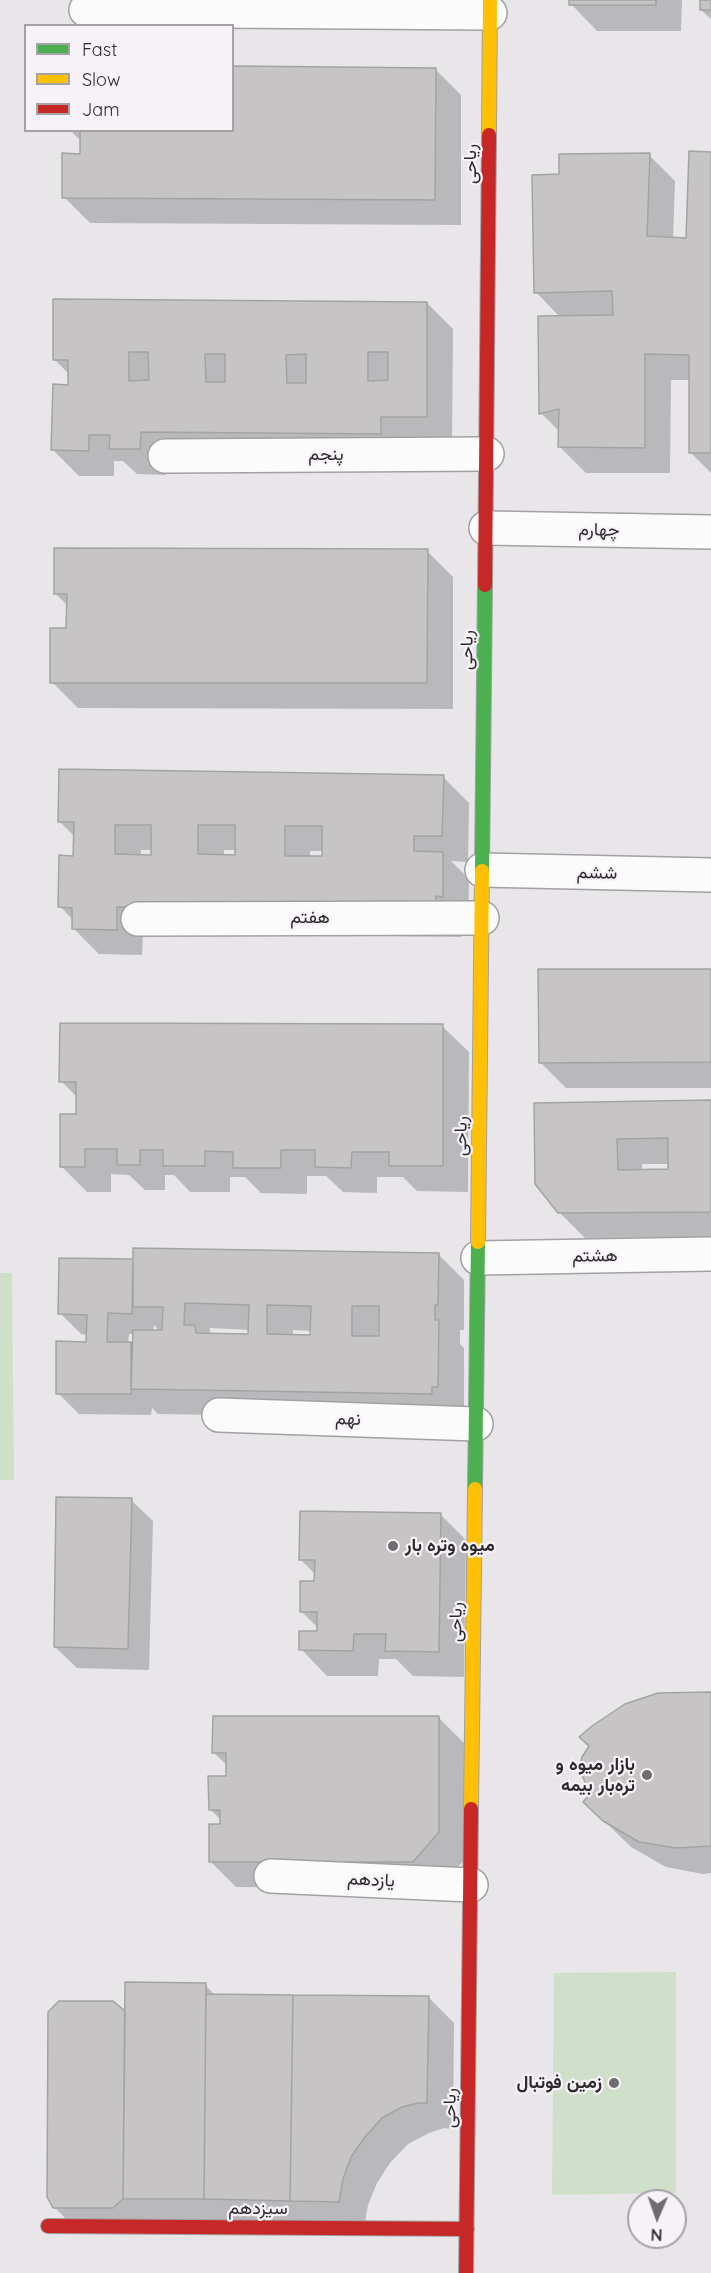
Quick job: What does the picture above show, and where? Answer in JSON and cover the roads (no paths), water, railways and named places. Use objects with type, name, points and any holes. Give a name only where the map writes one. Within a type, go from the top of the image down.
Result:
[{"type":"street","points":[[86,10],[490,7]]},
{"type":"street","name":"ریاحی","points":[[466,2273],[490,7]]},
{"type":"street","name":"پنجم","points":[[165,456],[487,454]]},
{"type":"street","name":"چهارم","points":[[486,528],[711,532]]},
{"type":"street","name":"ششم","points":[[482,870],[711,875]]},
{"type":"street","name":"هفتم","points":[[138,919],[482,918]]},
{"type":"street","name":"هشتم","points":[[478,1258],[711,1254]]},
{"type":"street","name":"نهم","points":[[219,1415],[476,1424]]},
{"type":"street","name":"یازدهم","points":[[271,1876],[471,1885]]},
{"type":"street","name":"سیزدهم","points":[[48,2226],[467,2229]]},
{"type":"place","name":"میوه وتره بار","points":[[393,1546]]},
{"type":"place","name":"بازار میوه و تره‌بار بیمه","points":[[647,1775]]},
{"type":"place","name":"زمین فوتبال","points":[[614,2083]]}]
